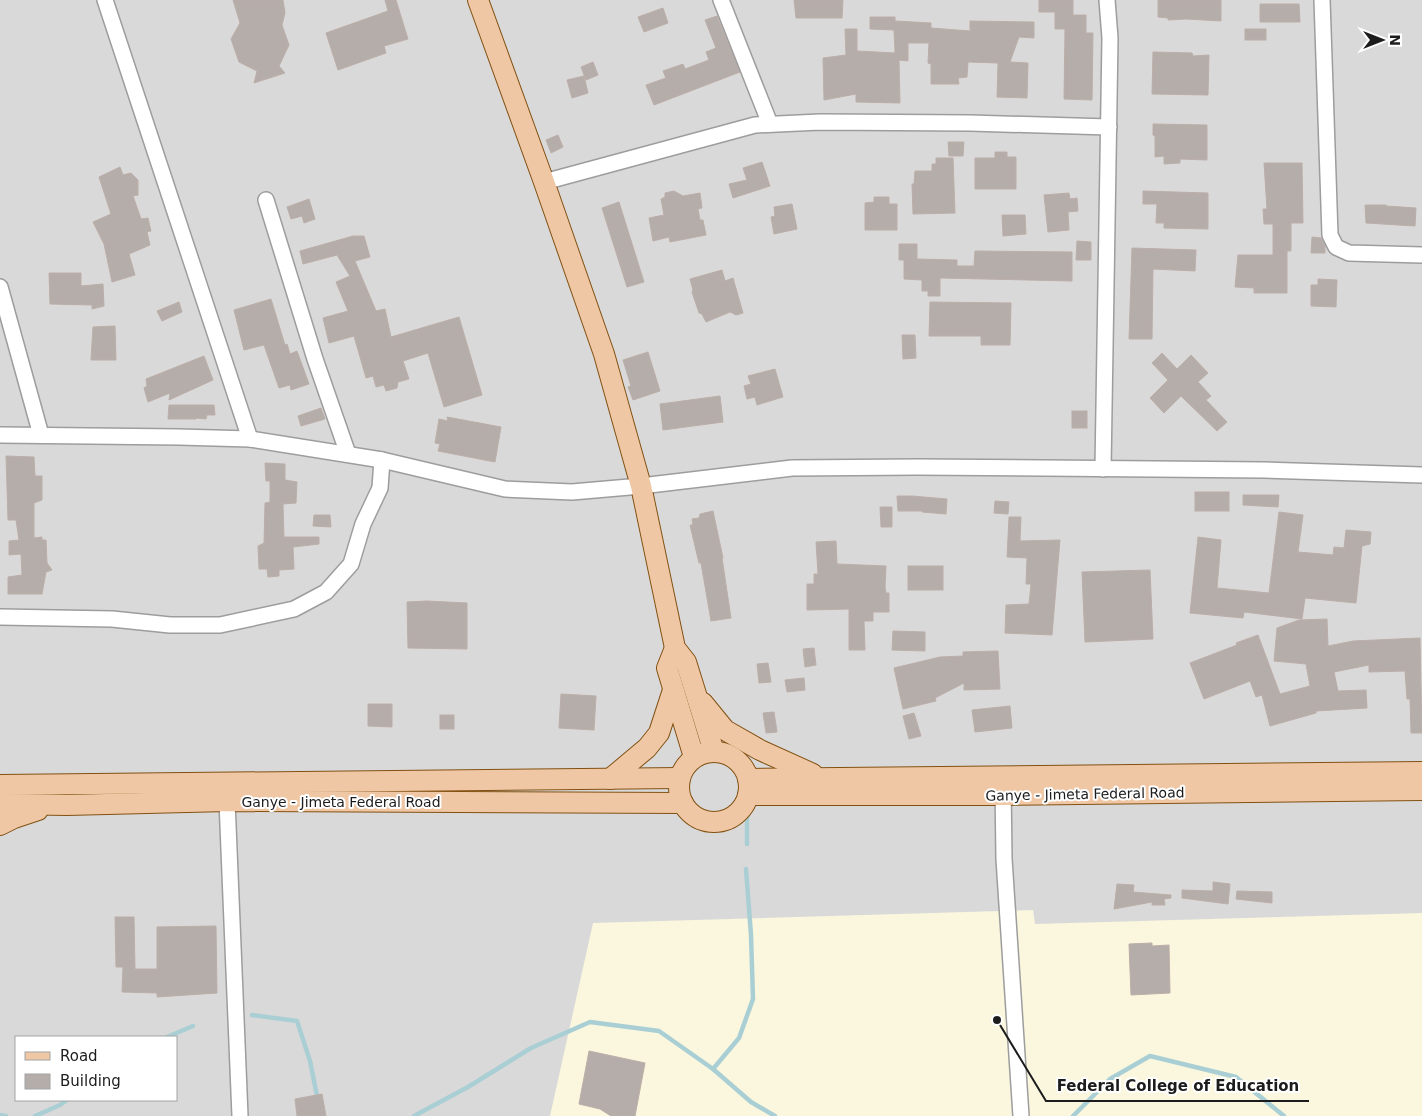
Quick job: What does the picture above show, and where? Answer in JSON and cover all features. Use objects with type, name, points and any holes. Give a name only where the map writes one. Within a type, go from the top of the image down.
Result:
[{"type":"main road","points":[[478,0],[604,354],[641,486],[675,648],[686,662],[714,752]]},
{"type":"main road","points":[[675,648],[667,668],[694,757]]},
{"type":"main road","points":[[610,779],[647,748],[659,733],[673,690]]},
{"type":"main road","points":[[695,694],[725,730],[760,750],[819,777]]},
{"type":"main road","points":[[714,752],[727,754],[740,764],[748,787],[740,810],[734,816],[718,822],[701,819],[687,810],[680,794],[680,778],[683,770],[694,757],[702,753],[714,752]]},
{"type":"main road","name":"Ganye - Jimeta Federal Road","points":[[748,787],[819,777],[1003,785],[1422,772]]},
{"type":"main road","name":"Ganye - Jimeta Federal Road","points":[[0,785],[680,778]]},
{"type":"main road","name":"Ganye - Jimeta Federal Road","points":[[748,787],[1003,785],[1422,790]]},
{"type":"main road","name":"Ganye - Jimeta Federal Road","points":[[0,804],[68,805],[227,801],[683,802]]},
{"type":"main road","points":[[0,825],[26,813],[44,808],[68,805]]},
{"type":"street","points":[[105,0],[250,440]]},
{"type":"street","points":[[721,0],[770,124]]},
{"type":"street","points":[[1103,469],[1110,38],[1107,0]]},
{"type":"street","points":[[1322,0],[1330,235],[1336,247],[1349,253],[1422,255]]},
{"type":"street","points":[[544,182],[746,128],[770,124],[820,122],[970,123],[1109,127]]},
{"type":"street","points":[[266,200],[315,359],[348,454]]},
{"type":"street","points":[[0,287],[41,435]]},
{"type":"street","points":[[0,435],[178,437],[250,440],[382,460],[505,489],[572,492],[641,486],[792,468],[1333,471],[1422,474]]},
{"type":"street","points":[[0,618],[112,618],[170,625],[220,625],[294,609],[326,592],[351,564],[363,524],[380,488],[382,460]]},
{"type":"street","points":[[1003,785],[1004,859],[1021,1116]]},
{"type":"street","points":[[227,801],[240,1116]]},
{"type":"shaded area","points":[[0,0],[1422,0],[1422,1116],[0,1116]]},
{"type":"shaded area","points":[[1033,910],[1035,924],[1422,913],[1422,1116],[550,1116],[593,923]]},
{"type":"building","points":[[233,0],[283,0],[285,13],[282,25],[289,45],[279,66],[285,73],[254,83],[257,71],[239,62],[231,39],[240,23]]},
{"type":"building","points":[[385,0],[396,0],[408,39],[384,46],[386,53],[338,70],[326,33],[388,11]]},
{"type":"building","points":[[794,0],[843,0],[842,18],[796,18]]},
{"type":"building","points":[[1039,0],[1073,0],[1073,15],[1086,15],[1086,33],[1093,33],[1092,100],[1064,99],[1065,29],[1055,29],[1055,12],[1039,12]]},
{"type":"building","points":[[1158,0],[1221,0],[1221,21],[1168,20],[1168,18],[1158,17]]},
{"type":"building","points":[[1260,4],[1299,4],[1300,22],[1260,22]]},
{"type":"building","points":[[663,8],[668,23],[644,32],[638,17]]},
{"type":"building","points":[[717,16],[740,72],[654,105],[646,85],[666,78],[663,71],[683,64],[685,69],[709,60],[706,52],[716,48],[705,20]]},
{"type":"building","points":[[870,17],[895,17],[895,21],[931,23],[931,28],[970,31],[970,21],[1034,22],[1034,38],[1019,37],[1010,62],[1028,63],[1027,98],[997,97],[998,63],[968,62],[967,77],[958,78],[959,84],[931,84],[931,64],[928,63],[929,43],[908,43],[908,61],[899,60],[900,103],[856,102],[856,94],[824,100],[823,58],[846,55],[845,29],[857,29],[857,51],[895,53],[894,30],[870,29]]},
{"type":"building","points":[[1245,29],[1266,29],[1266,40],[1245,40]]},
{"type":"building","points":[[1153,52],[1192,53],[1193,56],[1209,55],[1208,95],[1152,94]]},
{"type":"building","points":[[593,62],[598,75],[586,80],[581,67]]},
{"type":"building","points":[[584,76],[588,93],[572,98],[567,80]]},
{"type":"building","points":[[1153,124],[1207,125],[1207,160],[1180,159],[1180,163],[1164,164],[1164,156],[1155,157]]},
{"type":"building","points":[[558,135],[563,147],[551,153],[546,140]]},
{"type":"building","points":[[948,142],[964,142],[963,156],[949,156]]},
{"type":"building","points":[[995,152],[1007,152],[1007,157],[1016,157],[1016,189],[975,189],[975,158],[995,158]]},
{"type":"building","points":[[936,158],[953,158],[955,213],[913,214],[912,184],[914,184],[915,171],[932,171],[932,164],[936,164]]},
{"type":"building","points":[[762,162],[770,186],[733,198],[729,184],[747,180],[743,168]]},
{"type":"building","points":[[1264,163],[1302,163],[1303,223],[1291,223],[1291,251],[1287,251],[1287,293],[1254,293],[1254,288],[1235,287],[1238,255],[1273,255],[1273,224],[1264,224],[1263,209],[1267,209]]},
{"type":"building","points":[[120,167],[123,175],[131,173],[138,180],[138,195],[133,196],[141,219],[148,218],[151,231],[147,232],[150,245],[129,254],[135,275],[112,282],[104,244],[93,222],[111,214],[99,177]]},
{"type":"building","points":[[674,191],[683,196],[700,193],[702,208],[698,209],[700,220],[703,220],[706,235],[670,242],[669,237],[653,241],[649,218],[664,215],[661,199],[665,197],[665,193]]},
{"type":"building","points":[[1143,191],[1208,193],[1208,229],[1164,228],[1164,223],[1156,223],[1157,204],[1143,204]]},
{"type":"building","points":[[1069,193],[1070,199],[1077,198],[1078,211],[1068,212],[1069,230],[1048,232],[1044,195]]},
{"type":"building","points":[[874,197],[889,197],[889,204],[897,204],[897,230],[865,230],[865,203],[874,202]]},
{"type":"building","points":[[309,199],[315,219],[304,223],[302,216],[291,219],[287,207]]},
{"type":"building","points":[[619,202],[644,282],[627,287],[602,208]]},
{"type":"building","points":[[792,204],[797,229],[774,234],[771,217],[775,216],[774,207]]},
{"type":"building","points":[[1365,205],[1416,208],[1415,226],[1366,223]]},
{"type":"building","points":[[1002,215],[1025,215],[1026,234],[1003,236]]},
{"type":"building","points":[[353,236],[364,236],[370,257],[355,261],[376,311],[385,309],[391,337],[459,317],[482,395],[444,407],[428,353],[403,361],[409,379],[398,382],[397,388],[386,391],[384,385],[376,387],[373,376],[366,378],[354,336],[329,343],[323,318],[348,311],[336,282],[350,276],[337,255],[303,264],[300,251]]},
{"type":"building","points":[[1312,237],[1321,238],[1325,246],[1325,253],[1311,253]]},
{"type":"building","points":[[1077,241],[1091,242],[1091,260],[1076,260]]},
{"type":"building","points":[[899,244],[917,244],[917,259],[957,260],[957,266],[974,266],[975,251],[1072,252],[1072,281],[940,278],[940,296],[928,296],[928,291],[922,291],[922,280],[904,279],[904,260],[899,260]]},
{"type":"building","points":[[1132,248],[1196,250],[1195,271],[1153,269],[1152,339],[1129,339]]},
{"type":"building","points":[[722,270],[725,281],[733,278],[743,313],[736,315],[730,312],[706,322],[702,314],[699,313],[690,279]]},
{"type":"building","points":[[49,273],[81,273],[81,286],[103,284],[104,306],[92,309],[92,305],[50,304]]},
{"type":"building","points":[[1318,279],[1337,280],[1336,307],[1311,306],[1311,285],[1318,285]]},
{"type":"building","points":[[271,299],[285,345],[287,344],[290,354],[297,351],[309,384],[291,390],[290,385],[279,388],[264,345],[244,350],[234,310]]},
{"type":"building","points":[[179,302],[182,312],[162,321],[157,311]]},
{"type":"building","points":[[930,302],[1011,303],[1010,345],[981,345],[981,336],[929,336]]},
{"type":"building","points":[[115,326],[116,360],[91,360],[93,327]]},
{"type":"building","points":[[902,335],[915,335],[916,358],[903,359]]},
{"type":"building","points":[[648,352],[660,391],[633,400],[628,387],[631,386],[623,360]]},
{"type":"building","points":[[1162,353],[1177,369],[1191,355],[1208,373],[1198,382],[1211,396],[1206,400],[1227,422],[1217,431],[1181,396],[1164,413],[1150,398],[1168,380],[1152,363]]},
{"type":"building","points":[[204,356],[213,380],[169,400],[170,393],[148,402],[144,388],[147,386],[146,379]]},
{"type":"building","points":[[775,369],[783,397],[757,405],[755,397],[747,399],[744,386],[751,384],[748,376]]},
{"type":"building","points":[[720,396],[723,422],[663,430],[660,404]]},
{"type":"building","points":[[169,405],[214,405],[215,415],[207,415],[206,419],[168,419]]},
{"type":"building","points":[[321,408],[325,419],[301,426],[298,416]]},
{"type":"building","points":[[1072,411],[1087,411],[1087,428],[1072,428]]},
{"type":"building","points":[[447,417],[501,427],[495,462],[438,451],[440,444],[435,443],[439,419],[448,421]]},
{"type":"building","points":[[6,456],[34,457],[35,476],[42,476],[42,500],[34,503],[34,538],[42,537],[42,540],[46,540],[47,563],[52,570],[46,572],[42,594],[8,594],[8,577],[22,575],[21,554],[9,555],[9,541],[19,540],[16,520],[8,520]]},
{"type":"building","points":[[265,463],[285,464],[285,480],[297,482],[296,503],[283,504],[284,537],[319,537],[319,544],[293,547],[294,569],[279,570],[279,576],[268,577],[267,569],[259,569],[258,546],[264,543],[265,503],[270,502],[270,481],[266,481]]},
{"type":"building","points":[[1195,492],[1229,492],[1229,511],[1195,511]]},
{"type":"building","points":[[1243,495],[1279,495],[1278,507],[1243,505]]},
{"type":"building","points":[[897,496],[947,499],[946,514],[898,511]]},
{"type":"building","points":[[995,501],[1009,502],[1008,514],[994,513]]},
{"type":"building","points":[[880,507],[892,507],[892,527],[881,527]]},
{"type":"building","points":[[713,511],[723,558],[731,618],[711,621],[701,563],[699,563],[690,525],[693,525],[692,519],[699,518],[700,514]]},
{"type":"building","points":[[1279,512],[1303,515],[1298,552],[1333,555],[1334,547],[1344,548],[1346,530],[1371,532],[1370,544],[1362,546],[1356,603],[1305,598],[1302,619],[1244,612],[1243,618],[1190,613],[1198,537],[1221,540],[1217,588],[1269,593]]},
{"type":"building","points":[[314,515],[330,515],[331,527],[313,526]]},
{"type":"building","points":[[1009,517],[1021,517],[1020,541],[1060,540],[1052,635],[1005,633],[1006,605],[1029,604],[1031,584],[1026,584],[1027,558],[1007,557]]},
{"type":"building","points":[[836,541],[837,564],[886,566],[885,587],[886,593],[889,593],[889,612],[873,612],[873,621],[864,621],[865,650],[849,650],[849,609],[807,610],[807,584],[814,584],[814,574],[818,574],[816,542]]},
{"type":"building","points":[[908,566],[943,566],[943,590],[908,590]]},
{"type":"building","points":[[1150,570],[1153,639],[1085,642],[1082,572]]},
{"type":"building","points":[[407,602],[467,603],[467,649],[408,648]]},
{"type":"building","points":[[1327,619],[1328,646],[1353,641],[1420,638],[1422,733],[1411,733],[1410,699],[1407,699],[1405,671],[1369,672],[1369,665],[1334,672],[1338,691],[1366,690],[1367,708],[1316,711],[1316,713],[1270,726],[1262,695],[1256,697],[1250,681],[1204,699],[1190,663],[1258,635],[1280,694],[1310,686],[1306,664],[1274,661],[1277,628],[1299,620]]},
{"type":"building","points":[[893,631],[925,632],[925,651],[892,650]]},
{"type":"building","points":[[814,648],[816,665],[805,667],[803,649]]},
{"type":"building","points":[[998,651],[1000,689],[964,690],[964,683],[935,698],[936,701],[903,709],[894,668],[940,657],[963,656],[963,652]]},
{"type":"building","points":[[768,663],[771,682],[759,683],[757,664]]},
{"type":"building","points":[[804,678],[805,690],[787,692],[785,680]]},
{"type":"building","points":[[561,694],[596,696],[594,730],[559,728]]},
{"type":"building","points":[[368,704],[392,704],[392,727],[368,726]]},
{"type":"building","points":[[1010,706],[1012,728],[975,732],[972,710]]},
{"type":"building","points":[[774,712],[777,732],[766,733],[763,713]]},
{"type":"building","points":[[914,713],[921,736],[909,739],[903,716]]},
{"type":"building","points":[[440,715],[454,715],[454,729],[440,729]]},
{"type":"building","points":[[1213,882],[1230,884],[1228,904],[1182,898],[1182,890],[1213,891]]},
{"type":"building","points":[[1117,884],[1134,885],[1133,892],[1171,895],[1171,898],[1164,899],[1165,905],[1152,905],[1152,902],[1114,909]]},
{"type":"building","points":[[1237,891],[1272,892],[1272,903],[1236,899]]},
{"type":"building","points":[[115,917],[134,917],[135,969],[157,969],[157,927],[216,926],[217,993],[157,997],[157,993],[122,992],[123,967],[116,967]]},
{"type":"building","points":[[1152,943],[1152,946],[1169,945],[1170,993],[1131,995],[1129,944]]},
{"type":"building","points":[[589,1051],[645,1063],[635,1116],[611,1116],[600,1109],[579,1104]]},
{"type":"building","points":[[322,1094],[326,1116],[297,1116],[295,1099]]},
{"type":"waterway","points":[[747,816],[747,844]]},
{"type":"waterway","points":[[713,1069],[739,1038],[753,999],[746,869]]},
{"type":"waterway","points":[[252,1015],[297,1021],[310,1061],[318,1101]]},
{"type":"waterway","points":[[414,1116],[468,1087],[531,1048],[590,1022],[659,1031],[713,1069],[751,1102],[775,1116]]},
{"type":"waterway","points":[[169,1036],[193,1026]]},
{"type":"waterway","points":[[1073,1116],[1110,1079],[1150,1056],[1236,1077],[1284,1116]]},
{"type":"waterway","points":[[35,1116],[66,1101]]},
{"type":"waterway","points":[[0,1115],[6,1116]]},
{"type":"place","name":"Federal College of Education","points":[[997,1020]]}]
